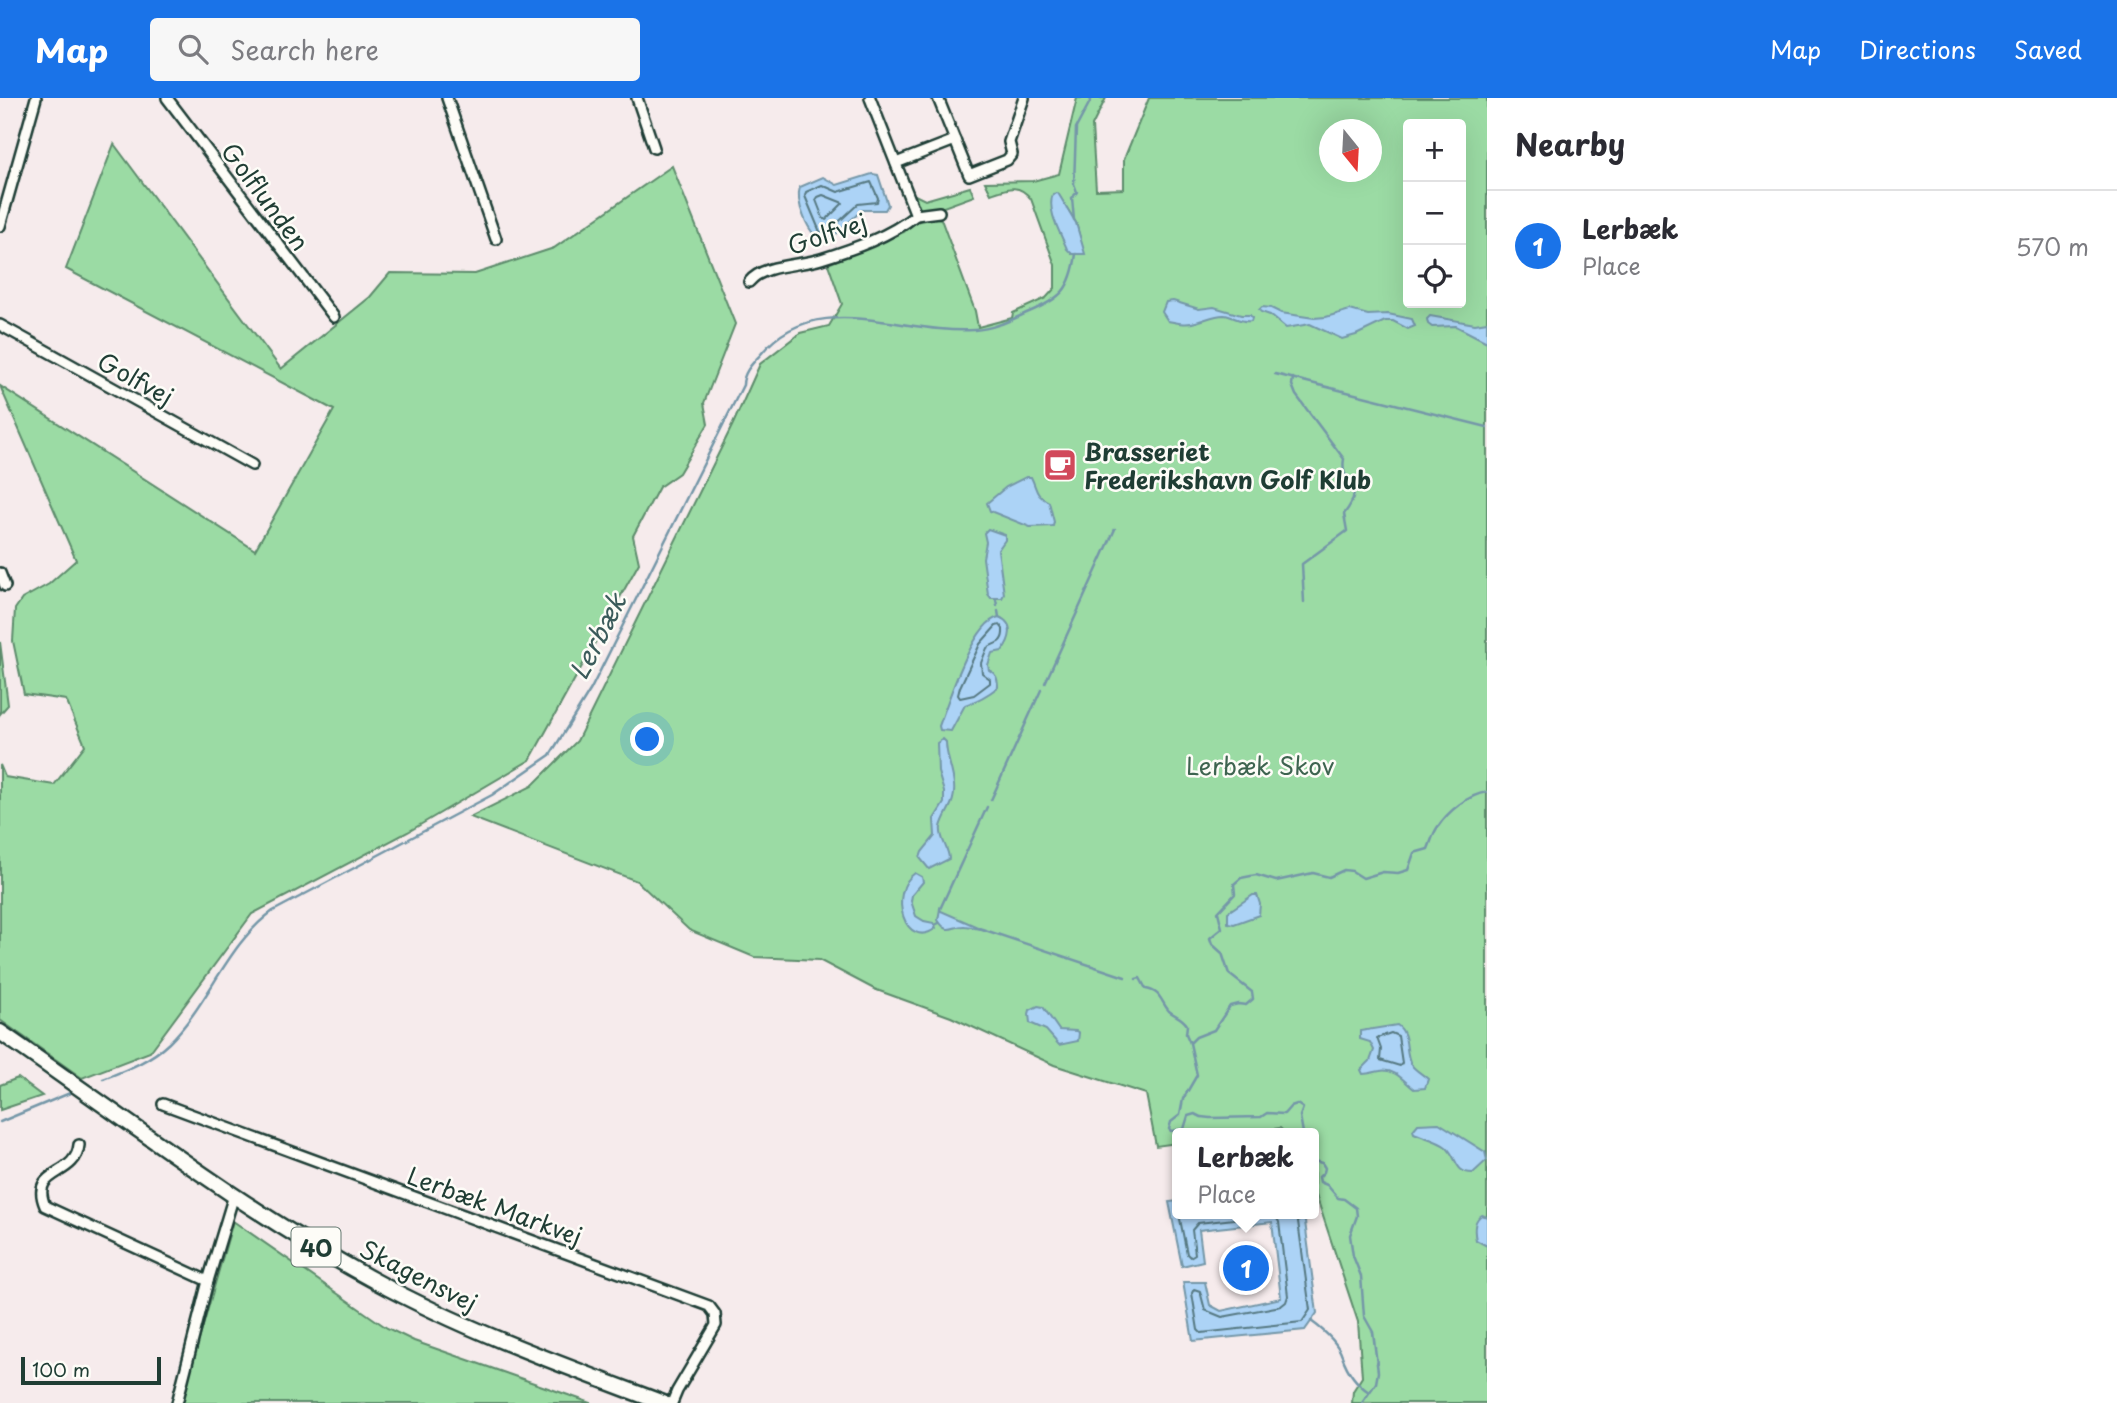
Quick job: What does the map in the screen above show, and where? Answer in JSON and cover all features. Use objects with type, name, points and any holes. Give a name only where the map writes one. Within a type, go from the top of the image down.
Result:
[{"type":"main road","name":"Skagensvej","points":[[0,1032],[234,1195],[346,1265],[452,1319],[513,1346],[663,1403]]},
{"type":"street","points":[[0,226],[36,98]]},
{"type":"street","name":"Golflunden","points":[[167,98],[334,317]]},
{"type":"street","points":[[447,98],[496,239]]},
{"type":"street","points":[[637,98],[654,148]]},
{"type":"street","points":[[870,98],[916,215]]},
{"type":"street","points":[[938,98],[968,175],[1007,160],[1012,154],[1009,142],[1024,98]]},
{"type":"street","points":[[895,163],[955,140]]},
{"type":"street","name":"Golfvej","points":[[749,282],[754,275],[821,259],[880,237],[916,215],[939,212]]},
{"type":"street","name":"Golfvej","points":[[0,325],[252,465]]},
{"type":"street","points":[[0,573],[5,586]]},
{"type":"street","name":"Lerbæk Markvej","points":[[163,1104],[709,1306],[715,1314],[716,1325],[672,1403]]},
{"type":"street","points":[[79,1145],[79,1152],[68,1166],[47,1178],[43,1184],[40,1191],[45,1206],[208,1281]]},
{"type":"street","points":[[177,1403],[208,1281],[234,1195]]},
{"type":"green space","name":"Lerbæk Skov","points":[[1077,98],[1106,98],[1092,126],[1096,190],[1124,189],[1124,159],[1149,98],[1487,98],[1487,1403],[1352,1403],[1353,1391],[1362,1377],[1358,1322],[1319,1204],[1319,1128],[1172,1128],[1172,1144],[1156,1146],[1146,1094],[1054,1065],[951,1017],[874,989],[819,960],[754,957],[689,930],[637,881],[470,817],[532,786],[577,741],[760,364],[800,333],[829,326],[842,304],[828,264],[904,232],[921,220],[941,219],[975,311],[978,327],[1012,318],[1013,313],[1046,298],[1055,288],[1055,265],[1031,199],[1018,189],[991,194],[985,182],[1033,181],[1059,174]],"holes":[[[1058,194],[1076,223],[1084,254],[1072,254]]]},
{"type":"green space","points":[[114,144],[281,369],[370,297],[390,273],[475,274],[554,248],[672,166],[735,324],[704,403],[708,424],[679,473],[659,487],[633,536],[639,563],[530,760],[408,832],[252,914],[150,1052],[82,1078],[0,1020],[0,765],[5,777],[54,785],[85,745],[66,700],[24,694],[13,641],[15,609],[22,599],[49,584],[76,560],[0,386],[255,550],[334,410],[66,269]]},
{"type":"green space","points":[[970,187],[974,196],[930,212],[917,208],[911,193],[925,200]]},
{"type":"green space","points":[[0,642],[8,705],[0,714]]},
{"type":"green space","points":[[18,1078],[42,1096],[0,1110],[0,1085]]},
{"type":"green space","points":[[233,1221],[387,1328],[414,1341],[591,1403],[181,1403]]},
{"type":"water","points":[[872,174],[878,175],[888,205],[885,210],[862,210],[834,236],[823,241],[818,238],[812,232],[801,209],[800,187],[823,177],[837,185]]},
{"type":"water","points":[[1058,193],[1076,223],[1085,254],[1072,254],[1058,229],[1051,200],[1053,194]]},
{"type":"water","points":[[1173,301],[1199,309],[1214,307],[1250,315],[1252,318],[1251,321],[1244,321],[1224,315],[1189,323],[1168,321],[1162,312],[1166,302]]},
{"type":"water","points":[[1262,307],[1314,318],[1350,310],[1368,315],[1388,314],[1412,319],[1415,326],[1408,329],[1393,321],[1385,321],[1342,339],[1310,324],[1286,328],[1270,315],[1261,312],[1259,310]]},
{"type":"water","points":[[1430,316],[1475,324],[1487,322],[1487,342],[1456,326],[1432,327],[1427,319]]},
{"type":"water","points":[[1031,477],[1039,494],[1049,502],[1053,526],[1030,527],[990,511],[987,503],[1006,487]]},
{"type":"water","points":[[988,529],[1005,535],[1005,540],[998,550],[1004,594],[1002,598],[991,598],[988,594],[983,558],[986,542],[984,533]]},
{"type":"water","points":[[999,617],[1008,624],[1010,632],[1002,651],[992,653],[988,665],[998,681],[998,687],[965,705],[951,731],[940,730],[939,726],[971,647],[989,622]]},
{"type":"water","points":[[943,739],[946,742],[954,785],[952,803],[941,827],[941,836],[949,859],[929,869],[920,858],[935,836],[934,819],[944,803],[938,772],[937,743]]},
{"type":"water","points":[[915,873],[922,877],[923,882],[912,895],[911,901],[916,916],[934,923],[936,928],[925,933],[916,932],[908,926],[901,905],[902,893]]},
{"type":"water","points":[[1257,895],[1260,904],[1259,915],[1234,924],[1228,923],[1228,912]]},
{"type":"water","points":[[940,909],[982,929],[964,926],[947,929],[938,920]]},
{"type":"water","points":[[1043,1007],[1059,1030],[1079,1033],[1078,1041],[1059,1045],[1046,1030],[1030,1023],[1030,1010]]},
{"type":"water","points":[[1397,1025],[1404,1033],[1411,1064],[1428,1079],[1425,1088],[1414,1089],[1390,1071],[1363,1074],[1361,1070],[1370,1061],[1374,1050],[1370,1042],[1360,1039],[1360,1031]]},
{"type":"water","points":[[1439,1123],[1485,1152],[1487,1160],[1473,1173],[1462,1170],[1446,1147],[1414,1133],[1413,1130],[1418,1124]]},
{"type":"water","points":[[1482,1215],[1487,1217],[1487,1246],[1475,1237],[1476,1223]]},
{"type":"water","points":[[1172,1219],[1305,1219],[1317,1313],[1305,1330],[1193,1341],[1183,1282],[1205,1282],[1210,1305],[1221,1311],[1281,1298],[1272,1222],[1199,1230],[1203,1261],[1182,1266]]},
{"type":"waterway","name":"Lerbæk","points":[[1074,220],[1072,198],[1077,192],[1074,184],[1076,128],[1092,98]]},
{"type":"waterway","name":"Lerbæk","points":[[103,1079],[146,1060],[169,1043],[196,1011],[243,940],[273,911],[492,795],[550,755],[591,689],[743,385],[747,372],[761,354],[783,334],[807,323],[833,318],[947,330],[988,328],[1009,321],[1057,297],[1068,284],[1076,254]]},
{"type":"waterway","points":[[1275,374],[1487,427]]},
{"type":"waterway","points":[[1293,378],[1292,385],[1296,395],[1344,459],[1345,475],[1353,490],[1351,504],[1344,514],[1347,531],[1302,564],[1304,602]]},
{"type":"waterway","points":[[1045,683],[1115,529]]},
{"type":"waterway","points":[[996,600],[997,605]]},
{"type":"waterway","points":[[998,611],[999,617]]},
{"type":"waterway","points":[[991,800],[1041,690]]},
{"type":"waterway","points":[[1172,1131],[1169,1129],[1171,1122],[1180,1115],[1183,1099],[1197,1075],[1190,1043],[1196,1037],[1214,1030],[1230,1006],[1246,1005],[1253,999],[1252,992],[1229,974],[1222,953],[1212,944],[1210,938],[1222,928],[1218,912],[1235,894],[1234,884],[1241,878],[1256,875],[1276,881],[1313,873],[1329,877],[1344,870],[1352,871],[1363,878],[1383,872],[1398,873],[1408,870],[1414,853],[1428,849],[1436,830],[1447,816],[1466,800],[1487,792]]},
{"type":"waterway","points":[[940,909],[987,807]]},
{"type":"waterway","points":[[935,925],[939,923]]},
{"type":"waterway","points":[[982,929],[1125,977]]},
{"type":"waterway","points":[[1136,979],[1140,978],[1146,989],[1158,995],[1169,1011],[1185,1022],[1190,1043]]},
{"type":"waterway","name":"Lerbæk","points":[[0,1122],[70,1093]]},
{"type":"waterway","points":[[1184,1128],[1188,1116],[1195,1114],[1210,1118],[1261,1117],[1267,1113],[1284,1114],[1297,1104],[1303,1108],[1300,1116],[1302,1128]]},
{"type":"waterway","points":[[1319,1162],[1325,1168],[1319,1177]]},
{"type":"waterway","points":[[1319,1177],[1320,1182],[1327,1185],[1338,1198],[1356,1208],[1357,1216],[1350,1235],[1353,1256],[1361,1276],[1364,1316],[1373,1332],[1378,1372],[1376,1383],[1362,1403]]},
{"type":"waterway","points":[[1311,1321],[1333,1341],[1352,1376],[1369,1392]]},
{"type":"place","name":"Brasseriet Frederikshavn Golf Klub","points":[[1060,465]]},
{"type":"place","name":"Lerbæk","points":[[1246,1268]]}]
